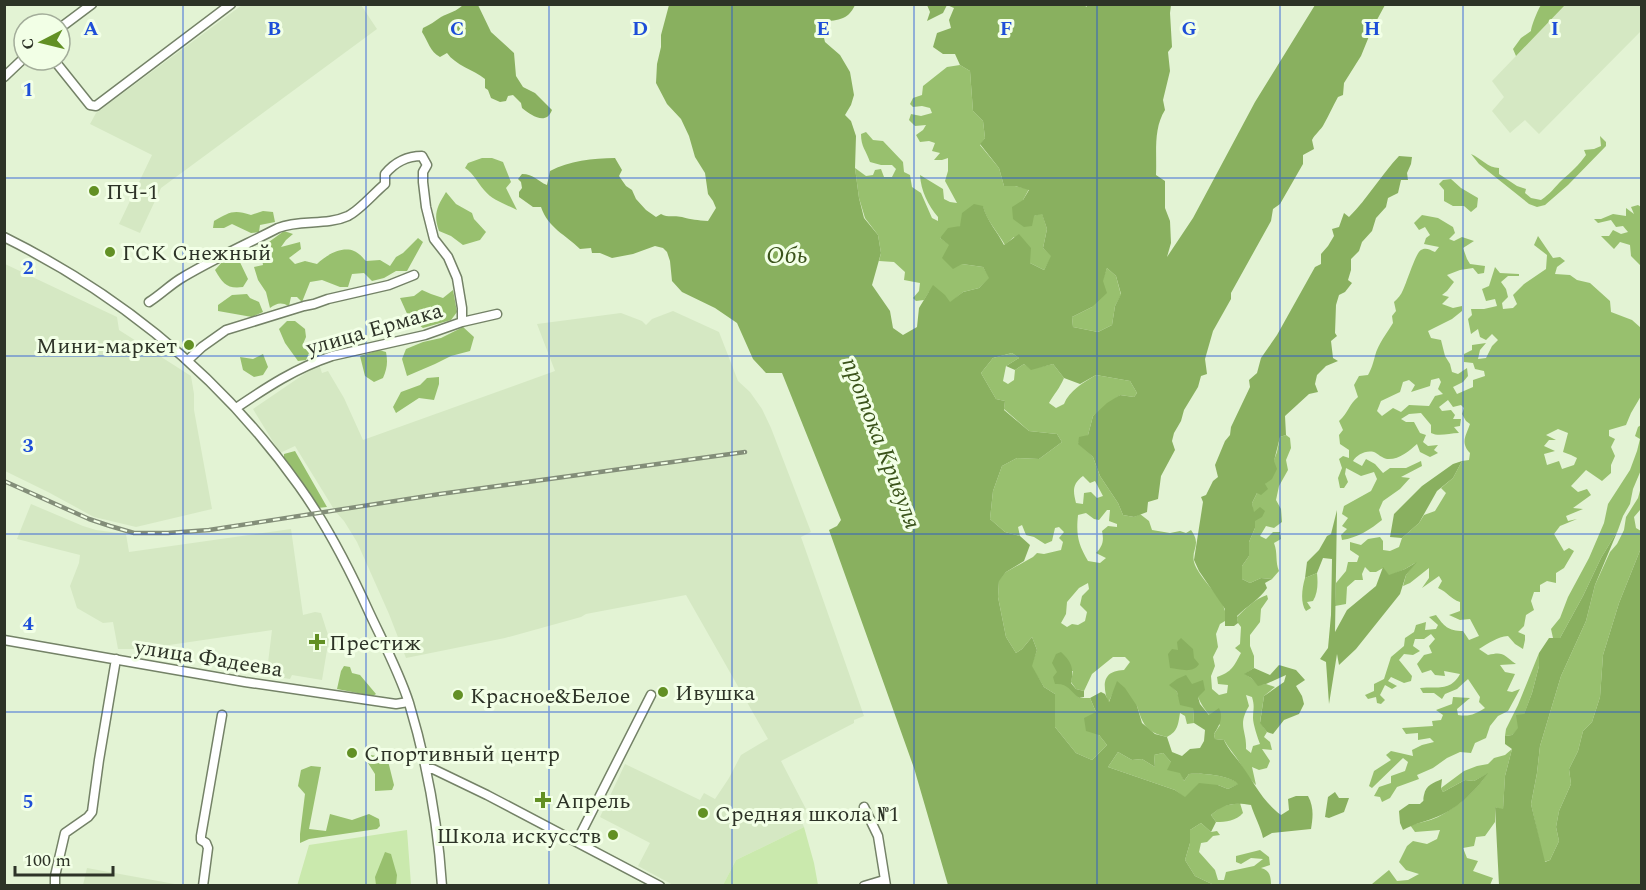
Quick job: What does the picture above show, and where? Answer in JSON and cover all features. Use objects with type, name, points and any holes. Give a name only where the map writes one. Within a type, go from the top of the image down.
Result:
[{"type":"street","points":[[72,19],[92,4]]},
{"type":"street","points":[[64,72],[90,105],[96,106],[231,4]]},
{"type":"street","name":"улица Ермака","points":[[149,302],[164,293],[177,281],[203,266],[278,228],[288,224],[337,219],[350,215],[385,184],[385,174],[392,166],[400,160],[422,156],[427,165],[423,172],[426,207],[434,239],[448,257],[457,278],[462,322]]},
{"type":"street","points":[[4,237],[50,261],[97,290],[188,360],[236,408],[300,487],[337,547],[394,665],[408,702],[426,769],[437,830],[442,885]]},
{"type":"street","name":"улица Ермака","points":[[188,360],[202,346],[226,330],[328,299],[389,285],[414,275]]},
{"type":"street","name":"улица Ермака","points":[[236,408],[280,378],[316,361],[425,335],[462,322],[497,314]]},
{"type":"street","name":"улица Фадеева","points":[[4,640],[245,682],[396,705],[408,702]]},
{"type":"street","points":[[55,885],[65,833],[88,818],[92,812],[116,659]]},
{"type":"street","points":[[577,842],[651,695]]},
{"type":"street","points":[[203,885],[208,848],[201,840],[201,836],[222,715]]},
{"type":"street","points":[[426,769],[433,769],[446,775],[660,885]]},
{"type":"street","points":[[864,807],[878,836],[885,883],[864,885]]},
{"type":"shaded area","points":[[242,5],[361,5],[377,29],[161,188],[140,233],[119,224],[152,155],[90,124],[96,113]]},
{"type":"shaded area","points":[[1541,5],[1565,5],[1516,56],[1513,49],[1521,38],[1531,31]]},
{"type":"shaded area","points":[[1565,5],[1641,5],[1641,31],[1539,134],[1525,120],[1510,133],[1492,111],[1504,97],[1492,81]]},
{"type":"shaded area","points":[[960,65],[970,71],[973,111],[983,121],[985,138],[980,145],[999,168],[1004,186],[1029,189],[1023,200],[1034,216],[1042,213],[1047,229],[1043,248],[1052,256],[1044,270],[1030,263],[1014,237],[1005,245],[983,207],[960,226],[940,238],[950,245],[962,264],[983,267],[990,278],[979,288],[963,292],[950,303],[929,292],[924,300],[916,301],[913,298],[919,291],[920,283],[904,280],[905,272],[894,262],[879,261],[881,253],[878,235],[865,218],[859,198],[855,168],[866,176],[873,175],[875,170],[881,169],[884,177],[892,177],[896,169],[892,165],[870,162],[861,134],[866,132],[873,140],[883,141],[903,162],[904,172],[910,175],[912,187],[921,193],[932,218],[938,221],[938,217],[923,192],[920,175],[943,189],[944,199],[957,203],[945,181],[948,158],[934,160],[940,153],[932,151],[935,143],[920,142],[916,135],[926,125],[915,126],[909,120],[911,114],[921,116],[932,113],[930,108],[913,107],[910,104],[913,98],[922,95],[923,86],[947,67]]},
{"type":"shaded area","points":[[1600,136],[1606,142],[1606,146],[1568,185],[1545,205],[1537,207],[1529,204],[1479,164],[1471,154],[1499,168],[1499,174],[1526,189],[1525,193],[1531,198],[1541,200],[1581,162],[1586,155],[1584,150],[1601,146]]},
{"type":"shaded area","points":[[482,158],[492,158],[503,162],[511,182],[506,188],[517,210],[491,196],[465,168],[468,163]]},
{"type":"shaded area","points":[[1451,179],[1478,198],[1477,207],[1471,212],[1464,206],[1453,206],[1444,201],[1444,190],[1439,184],[1443,180]]},
{"type":"shaded area","points":[[446,192],[456,204],[472,213],[474,219],[486,232],[480,240],[463,245],[439,231],[436,220],[437,211]]},
{"type":"shaded area","points":[[1638,205],[1641,207],[1641,266],[1631,256],[1630,245],[1620,242],[1614,249],[1601,236],[1609,236],[1613,230],[1621,234],[1628,232],[1623,226],[1616,227],[1611,220],[1598,223],[1594,219],[1613,214],[1626,216],[1626,208],[1634,214],[1631,207]]},
{"type":"shaded area","points":[[263,211],[273,212],[275,222],[260,225],[259,232],[251,233],[232,224],[224,228],[213,228],[214,221],[228,214],[240,212],[251,215]]},
{"type":"shaded area","points":[[1422,215],[1438,218],[1453,227],[1455,233],[1449,239],[1454,241],[1462,237],[1474,241],[1463,248],[1467,259],[1470,264],[1485,266],[1484,273],[1478,274],[1473,268],[1447,275],[1454,282],[1442,295],[1449,297],[1442,304],[1453,308],[1462,306],[1462,311],[1452,319],[1428,331],[1431,338],[1441,340],[1452,372],[1458,374],[1467,368],[1468,376],[1463,382],[1453,387],[1457,394],[1473,387],[1473,380],[1485,376],[1484,371],[1475,369],[1473,363],[1464,362],[1464,354],[1472,350],[1472,345],[1486,343],[1480,350],[1478,359],[1486,358],[1498,340],[1492,334],[1486,340],[1480,337],[1478,329],[1471,334],[1468,319],[1472,315],[1471,309],[1497,306],[1495,299],[1486,301],[1482,289],[1489,286],[1495,267],[1500,273],[1519,274],[1519,276],[1508,276],[1501,282],[1508,297],[1502,303],[1503,309],[1513,308],[1517,304],[1513,295],[1524,284],[1546,269],[1547,255],[1534,245],[1538,236],[1553,258],[1560,257],[1565,261],[1557,267],[1555,274],[1570,275],[1577,280],[1590,283],[1610,301],[1611,312],[1632,320],[1641,328],[1641,396],[1626,425],[1609,430],[1609,436],[1615,439],[1611,447],[1615,456],[1611,465],[1611,473],[1602,481],[1586,470],[1571,486],[1578,492],[1587,489],[1591,495],[1573,508],[1583,509],[1566,516],[1568,521],[1577,519],[1560,526],[1554,534],[1564,551],[1569,548],[1574,551],[1564,568],[1556,573],[1556,583],[1547,581],[1540,585],[1540,592],[1534,592],[1531,601],[1534,610],[1526,615],[1524,626],[1518,632],[1525,635],[1523,649],[1508,636],[1479,649],[1488,655],[1497,653],[1503,655],[1516,664],[1500,665],[1505,672],[1515,674],[1507,691],[1520,689],[1508,711],[1498,716],[1490,726],[1486,738],[1475,743],[1471,753],[1460,752],[1447,758],[1417,775],[1419,779],[1397,787],[1390,798],[1382,802],[1380,797],[1374,796],[1379,787],[1391,783],[1391,776],[1405,771],[1408,762],[1403,758],[1372,788],[1369,786],[1374,771],[1391,760],[1386,755],[1391,751],[1413,756],[1412,750],[1434,742],[1430,738],[1418,740],[1418,733],[1406,734],[1402,728],[1433,726],[1432,721],[1441,720],[1443,715],[1436,710],[1452,704],[1453,697],[1470,698],[1457,709],[1458,715],[1466,716],[1485,708],[1479,702],[1480,697],[1468,679],[1457,689],[1445,694],[1442,699],[1434,693],[1423,693],[1420,688],[1448,686],[1460,674],[1444,671],[1445,676],[1435,675],[1431,670],[1422,673],[1417,664],[1424,655],[1432,653],[1429,646],[1435,639],[1431,634],[1424,639],[1415,639],[1413,646],[1420,651],[1413,655],[1404,654],[1399,660],[1412,676],[1411,681],[1404,683],[1391,677],[1388,681],[1397,686],[1392,689],[1385,685],[1380,695],[1385,700],[1381,704],[1377,703],[1376,697],[1368,699],[1365,695],[1374,691],[1374,684],[1384,679],[1391,657],[1404,646],[1405,638],[1414,632],[1416,625],[1426,622],[1425,630],[1436,629],[1438,625],[1429,617],[1436,615],[1447,627],[1463,631],[1469,640],[1479,636],[1470,619],[1460,620],[1449,615],[1460,611],[1460,602],[1438,588],[1442,581],[1439,576],[1422,588],[1429,578],[1429,568],[1403,586],[1406,575],[1415,563],[1389,576],[1383,568],[1370,572],[1365,567],[1362,574],[1363,580],[1355,580],[1347,587],[1346,604],[1335,606],[1336,583],[1346,571],[1348,562],[1357,562],[1359,556],[1350,550],[1350,542],[1361,545],[1368,539],[1380,537],[1383,541],[1383,550],[1390,551],[1399,547],[1402,538],[1419,523],[1424,515],[1435,511],[1446,493],[1441,488],[1453,478],[1462,461],[1469,460],[1470,453],[1465,442],[1470,424],[1462,414],[1464,408],[1461,405],[1453,407],[1448,400],[1439,407],[1442,411],[1451,410],[1455,415],[1453,419],[1461,419],[1460,426],[1454,427],[1459,433],[1441,435],[1431,433],[1431,425],[1421,413],[1409,414],[1401,419],[1414,422],[1420,433],[1426,435],[1423,442],[1428,446],[1438,445],[1434,450],[1438,453],[1430,457],[1420,452],[1417,444],[1396,458],[1387,459],[1374,452],[1364,452],[1357,457],[1353,461],[1362,466],[1366,459],[1375,464],[1383,473],[1390,468],[1406,468],[1421,461],[1422,466],[1401,477],[1410,478],[1400,489],[1383,501],[1379,510],[1382,520],[1364,533],[1342,540],[1341,535],[1347,529],[1342,526],[1348,518],[1342,514],[1344,506],[1371,491],[1377,479],[1374,472],[1361,476],[1346,468],[1345,474],[1348,482],[1344,488],[1340,488],[1338,478],[1342,468],[1339,459],[1343,456],[1349,458],[1349,450],[1340,444],[1339,435],[1343,430],[1339,421],[1358,397],[1354,385],[1359,376],[1368,375],[1378,347],[1393,323],[1392,316],[1396,311],[1394,302],[1402,292],[1419,252],[1428,249],[1435,252],[1439,247],[1424,244],[1430,235],[1425,227],[1419,230],[1414,223]],"holes":[[[1439,378],[1441,382],[1438,389],[1443,394],[1435,396],[1429,406],[1409,405],[1401,412],[1393,408],[1382,416],[1377,411],[1381,401],[1400,392],[1403,382],[1409,380],[1415,385],[1411,392],[1430,386],[1431,380]],[[1558,429],[1568,433],[1563,452],[1577,458],[1574,465],[1562,469],[1559,461],[1547,465],[1544,454],[1555,451],[1544,446],[1549,440],[1556,440],[1546,435]]]},
{"type":"shaded area","points":[[284,231],[293,234],[281,247],[300,242],[301,249],[289,258],[295,264],[305,261],[317,264],[334,252],[349,250],[354,251],[366,261],[380,260],[390,266],[396,257],[418,238],[423,242],[407,271],[396,271],[384,278],[372,281],[364,273],[352,274],[348,287],[340,287],[322,280],[310,282],[302,302],[297,297],[291,297],[289,306],[279,304],[270,308],[266,292],[258,280],[254,267],[263,265],[262,247]]},
{"type":"shaded area","points":[[237,256],[248,279],[243,287],[226,284],[215,270],[223,261]]},
{"type":"shaded area","points":[[5,264],[117,317],[119,330],[191,376],[194,410],[212,509],[136,527],[94,517],[5,471]]},
{"type":"shaded area","points":[[1107,268],[1116,276],[1121,295],[1115,306],[1112,325],[1098,332],[1073,327],[1072,317],[1092,307]]},
{"type":"shaded area","points":[[422,290],[443,298],[453,290],[457,312],[451,320],[423,328],[409,318],[400,298],[414,296]]},
{"type":"shaded area","points":[[247,294],[259,302],[263,312],[252,317],[218,311],[218,305],[232,295]]},
{"type":"shaded area","points":[[673,311],[719,332],[738,381],[750,392],[762,409],[771,428],[811,532],[801,537],[864,716],[781,761],[806,809],[800,818],[804,827],[736,860],[723,885],[673,885],[638,866],[650,843],[600,817],[625,764],[700,800],[704,793],[715,799],[741,755],[768,739],[686,595],[586,614],[505,638],[406,658],[357,542],[295,446],[280,453],[253,409],[319,364],[322,373],[328,371],[344,398],[363,440],[555,371],[537,324],[621,313],[642,321],[646,325],[652,319]]},
{"type":"shaded area","points":[[287,321],[295,321],[305,329],[306,337],[303,344],[309,353],[306,360],[298,361],[285,343],[279,329]]},
{"type":"shaded area","points":[[463,327],[474,337],[470,351],[451,356],[407,376],[402,359],[406,349],[441,338]]},
{"type":"shaded area","points":[[379,350],[386,352],[387,365],[383,378],[374,382],[365,376],[360,356]]},
{"type":"shaded area","points":[[1012,353],[1019,358],[1006,366],[1003,381],[1008,384],[1014,380],[1015,370],[1024,364],[1031,369],[1053,364],[1064,378],[1049,403],[1056,408],[1064,404],[1077,387],[1096,375],[1130,381],[1137,393],[1134,397],[1120,395],[1093,416],[1088,435],[1078,443],[1093,457],[1100,476],[1123,515],[1134,517],[1140,514],[1149,521],[1152,530],[1186,533],[1191,530],[1194,535],[1196,568],[1220,600],[1225,612],[1225,621],[1220,624],[1216,634],[1218,647],[1213,657],[1215,666],[1211,676],[1212,689],[1219,695],[1227,693],[1228,685],[1218,684],[1217,677],[1232,668],[1241,653],[1235,648],[1240,644],[1241,627],[1237,617],[1255,601],[1267,595],[1268,599],[1261,609],[1260,622],[1250,635],[1254,668],[1245,674],[1258,685],[1266,684],[1275,687],[1264,696],[1260,722],[1267,732],[1264,737],[1270,742],[1272,750],[1262,749],[1270,761],[1267,768],[1259,770],[1252,767],[1256,785],[1224,740],[1215,739],[1214,734],[1220,725],[1203,706],[1192,684],[1170,685],[1177,692],[1180,701],[1193,707],[1194,723],[1187,724],[1185,716],[1180,713],[1177,727],[1167,737],[1154,733],[1146,727],[1137,706],[1113,693],[1108,703],[1105,680],[1111,673],[1124,670],[1130,662],[1125,657],[1113,657],[1092,674],[1084,691],[1076,689],[1071,682],[1073,671],[1057,672],[1061,683],[1070,687],[1079,698],[1090,698],[1096,712],[1099,735],[1107,745],[1092,760],[1076,753],[1055,727],[1055,694],[1044,687],[1031,666],[1037,650],[1032,637],[1016,653],[1006,637],[998,597],[999,580],[1006,572],[1037,553],[1044,554],[1061,550],[1063,542],[1059,538],[1064,532],[1059,527],[1055,528],[1052,541],[1045,544],[1026,535],[1022,525],[1018,527],[1020,536],[1005,532],[990,519],[993,491],[1002,466],[1017,458],[1039,459],[1062,442],[1057,434],[1029,431],[1004,409],[1005,401],[996,399],[981,373],[993,358]],"holes":[[[1083,476],[1090,483],[1095,481],[1103,496],[1097,498],[1091,492],[1084,493],[1083,504],[1076,503],[1074,488]],[[1107,510],[1110,510],[1109,521],[1117,524],[1117,527],[1108,526],[1102,531],[1102,543],[1096,553],[1106,558],[1100,563],[1088,561],[1080,544],[1077,528],[1078,515],[1086,513],[1099,520]],[[1088,583],[1089,589],[1082,596],[1080,605],[1087,612],[1085,621],[1067,627],[1061,623],[1066,614],[1067,602],[1079,588]],[[1246,695],[1252,697],[1253,721],[1260,744],[1253,746],[1251,753],[1246,749],[1243,723],[1249,706]]]},
{"type":"shaded area","points":[[263,354],[268,367],[263,375],[254,377],[243,370],[240,357],[253,359]]},
{"type":"shaded area","points":[[439,377],[434,400],[419,398],[396,413],[393,407],[401,392],[420,385],[427,378]]},
{"type":"shaded area","points":[[1641,425],[1641,470],[1630,504],[1560,638],[1553,638],[1551,629],[1560,618],[1568,597],[1589,558],[1604,523],[1608,504],[1630,470],[1640,439],[1635,436]]},
{"type":"shaded area","points":[[1286,435],[1290,438],[1291,448],[1286,460],[1288,470],[1279,486],[1276,500],[1281,509],[1282,522],[1274,528],[1266,526],[1260,536],[1266,539],[1273,532],[1280,532],[1281,539],[1274,543],[1279,571],[1272,579],[1261,578],[1250,583],[1242,579],[1242,566],[1249,556],[1249,542],[1255,528],[1252,503],[1265,484],[1280,437]]},
{"type":"shaded area","points":[[295,451],[327,507],[318,508],[284,458],[284,454]]},
{"type":"shaded area","points":[[1641,487],[1641,509],[1634,517],[1636,528],[1641,531],[1641,548],[1619,603],[1603,655],[1600,697],[1592,722],[1583,731],[1578,751],[1569,769],[1571,784],[1559,811],[1556,827],[1559,841],[1550,860],[1544,862],[1531,804],[1540,746],[1561,676],[1586,621],[1595,585],[1610,552],[1624,530],[1626,517],[1638,498]]},
{"type":"shaded area","points":[[31,504],[83,526],[126,534],[129,552],[291,529],[303,615],[321,613],[329,638],[322,680],[292,675],[290,679],[278,677],[279,670],[277,673],[267,671],[272,630],[142,649],[118,649],[113,622],[103,623],[77,608],[70,586],[80,555],[17,539]]},
{"type":"shaded area","points":[[1317,573],[1316,595],[1313,601],[1307,602],[1311,608],[1306,611],[1302,600],[1305,578]]},
{"type":"shaded area","points":[[1539,653],[1539,666],[1532,693],[1519,728],[1512,735],[1505,736],[1506,729]]},
{"type":"shaded area","points":[[344,666],[350,667],[352,673],[360,675],[376,694],[373,696],[337,689]]},
{"type":"shaded area","points":[[1512,749],[1505,776],[1503,810],[1495,807],[1495,822],[1485,836],[1476,837],[1474,846],[1463,848],[1467,858],[1478,861],[1473,871],[1493,878],[1490,885],[1373,886],[1372,884],[1389,870],[1397,881],[1408,880],[1419,874],[1406,870],[1399,862],[1407,846],[1413,841],[1427,844],[1437,839],[1440,830],[1415,832],[1410,825],[1438,817],[1459,804],[1487,774],[1474,781],[1465,780],[1443,792],[1441,788],[1464,771],[1488,764],[1494,758],[1505,755]]},
{"type":"shaded area","points":[[1118,752],[1132,760],[1142,759],[1155,767],[1154,755],[1163,753],[1181,773],[1184,781],[1189,774],[1201,774],[1222,777],[1239,784],[1228,789],[1218,785],[1185,798],[1175,790],[1108,767]]},
{"type":"shaded area","points":[[370,755],[388,761],[394,785],[392,790],[375,791],[375,774],[368,763]]},
{"type":"shaded area","points":[[311,766],[321,767],[309,829],[326,831],[330,814],[352,820],[369,814],[379,819],[380,826],[377,829],[309,839],[300,843],[305,794],[298,786],[301,770]]},
{"type":"shaded area","points":[[1240,803],[1243,813],[1234,819],[1216,822],[1211,815],[1222,806]]},
{"type":"shaded area","points":[[1201,823],[1211,832],[1217,831],[1220,835],[1201,843],[1199,852],[1215,870],[1218,880],[1224,880],[1226,872],[1254,866],[1263,859],[1251,858],[1241,864],[1236,862],[1236,856],[1260,850],[1269,857],[1270,865],[1261,868],[1269,874],[1271,885],[1214,885],[1195,876],[1185,860],[1190,843],[1190,830]]},
{"type":"shaded area","points":[[804,827],[818,885],[723,885],[736,860]]},
{"type":"shaded area","points":[[407,830],[411,885],[297,886],[309,845]]},
{"type":"shaded area","points":[[385,852],[391,854],[397,875],[396,885],[376,885],[375,877]]},
{"type":"shaded area","points":[[87,868],[180,885],[83,885]]},
{"type":"water","points":[[1085,4],[1086,7],[1089,4],[1171,5],[1172,47],[1168,52],[1170,71],[1163,100],[1165,110],[1157,133],[1156,150],[1156,175],[1165,181],[1165,208],[1170,221],[1171,243],[1167,257],[1193,218],[1255,102],[1315,5],[1385,5],[1361,56],[1344,83],[1343,95],[1338,97],[1323,126],[1312,140],[1314,149],[1303,155],[1303,164],[1280,204],[1273,209],[1271,221],[1231,293],[1231,299],[1213,331],[1205,359],[1207,374],[1201,376],[1198,387],[1174,433],[1172,441],[1175,450],[1161,476],[1158,499],[1148,502],[1147,512],[1134,517],[1123,515],[1100,476],[1093,457],[1078,444],[1079,437],[1088,435],[1093,416],[1107,403],[1120,395],[1134,397],[1137,393],[1130,381],[1096,375],[1080,384],[1064,378],[1053,364],[1031,370],[1024,364],[1015,370],[1006,366],[1019,358],[1012,353],[993,358],[981,373],[996,399],[1005,401],[1004,410],[1029,431],[1057,434],[1062,442],[1039,459],[1017,458],[1002,466],[993,491],[990,519],[1005,532],[1020,536],[1030,545],[1024,561],[1006,572],[999,581],[998,597],[1006,637],[1016,653],[1032,637],[1037,650],[1032,666],[1044,687],[1055,694],[1055,727],[1076,753],[1092,760],[1107,745],[1099,735],[1086,731],[1084,718],[1096,712],[1090,698],[1101,692],[1105,694],[1109,702],[1117,681],[1125,688],[1137,706],[1142,723],[1155,734],[1167,737],[1172,752],[1182,756],[1190,749],[1200,748],[1204,741],[1205,730],[1194,723],[1193,708],[1180,705],[1177,692],[1169,685],[1186,675],[1192,684],[1203,680],[1205,690],[1198,697],[1200,704],[1209,715],[1219,708],[1221,715],[1214,734],[1215,739],[1224,740],[1274,810],[1281,815],[1289,810],[1288,799],[1296,796],[1308,796],[1310,800],[1311,829],[1272,833],[1263,838],[1251,805],[1239,804],[1225,806],[1211,815],[1216,822],[1211,832],[1201,823],[1190,830],[1190,843],[1185,860],[1195,876],[1214,885],[948,885],[914,768],[829,530],[837,526],[841,520],[782,373],[766,373],[753,359],[737,323],[715,308],[682,292],[672,281],[670,261],[663,248],[655,246],[612,258],[600,253],[592,253],[591,248],[580,249],[553,226],[541,207],[533,207],[519,197],[522,188],[518,179],[522,174],[533,176],[547,185],[550,171],[557,168],[581,161],[615,158],[622,170],[619,176],[632,190],[636,199],[656,217],[661,214],[708,221],[716,208],[708,194],[705,173],[695,157],[681,119],[667,104],[656,83],[661,35],[669,5],[855,5],[845,17],[820,22],[825,42],[840,55],[850,72],[854,95],[845,115],[851,121],[856,136],[855,168],[859,198],[864,218],[878,235],[881,253],[872,285],[890,311],[893,328],[903,335],[917,327],[919,308],[933,285],[950,302],[963,292],[979,288],[989,278],[983,267],[962,264],[953,269],[942,258],[949,245],[940,238],[948,228],[960,226],[962,213],[974,204],[983,206],[1004,245],[1019,234],[1031,248],[1030,263],[1044,270],[1051,256],[1043,248],[1047,229],[1042,214],[1034,216],[1032,226],[1024,227],[1013,219],[1012,207],[1023,200],[1029,190],[1004,186],[999,168],[980,144],[985,138],[983,121],[973,111],[970,71],[960,65],[955,54],[943,54],[933,47],[937,33],[951,28],[949,20],[954,8],[947,5],[943,13],[927,21],[930,12],[927,5]],"holes":[[[1107,268],[1116,276],[1121,294],[1115,306],[1112,325],[1098,332],[1073,327],[1072,317],[1092,307],[1107,293],[1103,281]],[[1118,752],[1132,760],[1142,759],[1155,767],[1154,755],[1163,753],[1171,762],[1167,770],[1180,773],[1184,781],[1189,774],[1201,774],[1215,775],[1238,784],[1228,789],[1218,785],[1199,783],[1185,797],[1175,790],[1108,767]]]},
{"type":"water","points":[[463,5],[478,5],[491,32],[514,53],[516,76],[523,87],[535,93],[552,110],[549,115],[538,118],[530,114],[522,108],[521,103],[513,95],[508,96],[506,101],[500,102],[491,98],[485,88],[485,79],[455,61],[447,53],[440,57],[431,49],[422,32],[423,28]]},
{"type":"water","points":[[1399,156],[1412,157],[1407,173],[1408,180],[1401,180],[1398,193],[1388,198],[1386,207],[1376,218],[1372,231],[1351,259],[1348,280],[1352,283],[1345,292],[1339,295],[1336,305],[1335,333],[1337,336],[1331,341],[1333,358],[1338,361],[1326,366],[1317,375],[1315,384],[1318,392],[1309,394],[1285,416],[1286,435],[1280,437],[1274,461],[1277,469],[1272,479],[1265,484],[1268,489],[1261,495],[1257,493],[1252,503],[1254,512],[1260,507],[1265,511],[1262,517],[1255,521],[1255,528],[1249,542],[1249,556],[1242,566],[1242,579],[1250,583],[1261,578],[1272,579],[1265,583],[1267,588],[1260,596],[1237,616],[1238,623],[1234,626],[1225,626],[1225,609],[1194,560],[1203,502],[1201,497],[1206,495],[1213,481],[1218,477],[1215,465],[1250,387],[1249,380],[1257,373],[1261,358],[1277,335],[1315,267],[1321,264],[1321,254],[1334,236],[1332,229],[1339,227],[1344,213],[1349,217],[1356,210]]},
{"type":"water","points":[[1462,461],[1453,478],[1437,491],[1419,523],[1402,538],[1390,537],[1394,514],[1422,486],[1453,464]]},
{"type":"water","points":[[1337,510],[1335,632],[1347,610],[1376,586],[1383,567],[1389,575],[1417,562],[1406,575],[1400,594],[1356,649],[1339,665],[1337,654],[1329,704],[1326,662],[1320,659],[1328,648],[1332,559],[1323,558],[1317,573],[1305,578],[1307,562],[1331,534]]},
{"type":"water","points":[[1618,530],[1595,585],[1586,621],[1561,676],[1540,746],[1531,804],[1545,862],[1550,860],[1559,841],[1556,827],[1559,811],[1571,784],[1569,769],[1578,751],[1583,731],[1592,722],[1600,697],[1603,655],[1619,603],[1641,548],[1641,885],[1499,885],[1495,807],[1503,809],[1505,776],[1512,749],[1505,744],[1505,736],[1512,735],[1518,728],[1516,715],[1524,714],[1539,666],[1539,653],[1549,638],[1560,638]]},
{"type":"water","points":[[1181,638],[1193,649],[1194,658],[1199,664],[1193,669],[1170,668],[1168,654],[1172,649],[1178,650],[1177,642]]},
{"type":"water","points":[[1061,652],[1071,666],[1071,683],[1076,689],[1084,691],[1084,697],[1079,698],[1066,686],[1055,684],[1053,677],[1057,672],[1052,663],[1056,654]]},
{"type":"water","points":[[1279,665],[1296,670],[1305,680],[1296,686],[1304,704],[1299,714],[1284,720],[1273,734],[1267,732],[1260,723],[1264,696],[1284,682],[1286,675],[1258,686],[1244,674],[1254,668],[1270,675]]},
{"type":"water","points":[[1488,773],[1471,793],[1450,811],[1403,830],[1399,811],[1409,804],[1420,804],[1430,785],[1442,779],[1443,792],[1465,780],[1474,781]]},
{"type":"water","points":[[1335,792],[1339,798],[1349,798],[1344,812],[1329,818],[1325,817],[1328,797]]},
{"type":"railway","points":[[4,481],[110,526],[134,533],[168,533],[209,530],[440,494],[745,452]]},
{"type":"place","name":"ПЧ-1","points":[[94,191]]},
{"type":"place","name":"ГСК Снежный","points":[[110,252]]},
{"type":"place","name":"Мини-маркет","points":[[189,345]]},
{"type":"place","name":"Престиж","points":[[317,642]]},
{"type":"place","name":"Ивушка","points":[[663,692]]},
{"type":"place","name":"Красное&Белое","points":[[458,695]]},
{"type":"place","name":"Спортивный центр","points":[[352,753]]},
{"type":"place","name":"Апрель","points":[[543,800]]},
{"type":"place","name":"Средняя школа №1","points":[[703,813]]},
{"type":"place","name":"Школа искусств","points":[[613,835]]},
{"type":"water label","name":"Обь","points":[[787,255]]},
{"type":"water label","name":"протока Кривуля","points":[[882,443]]}]
